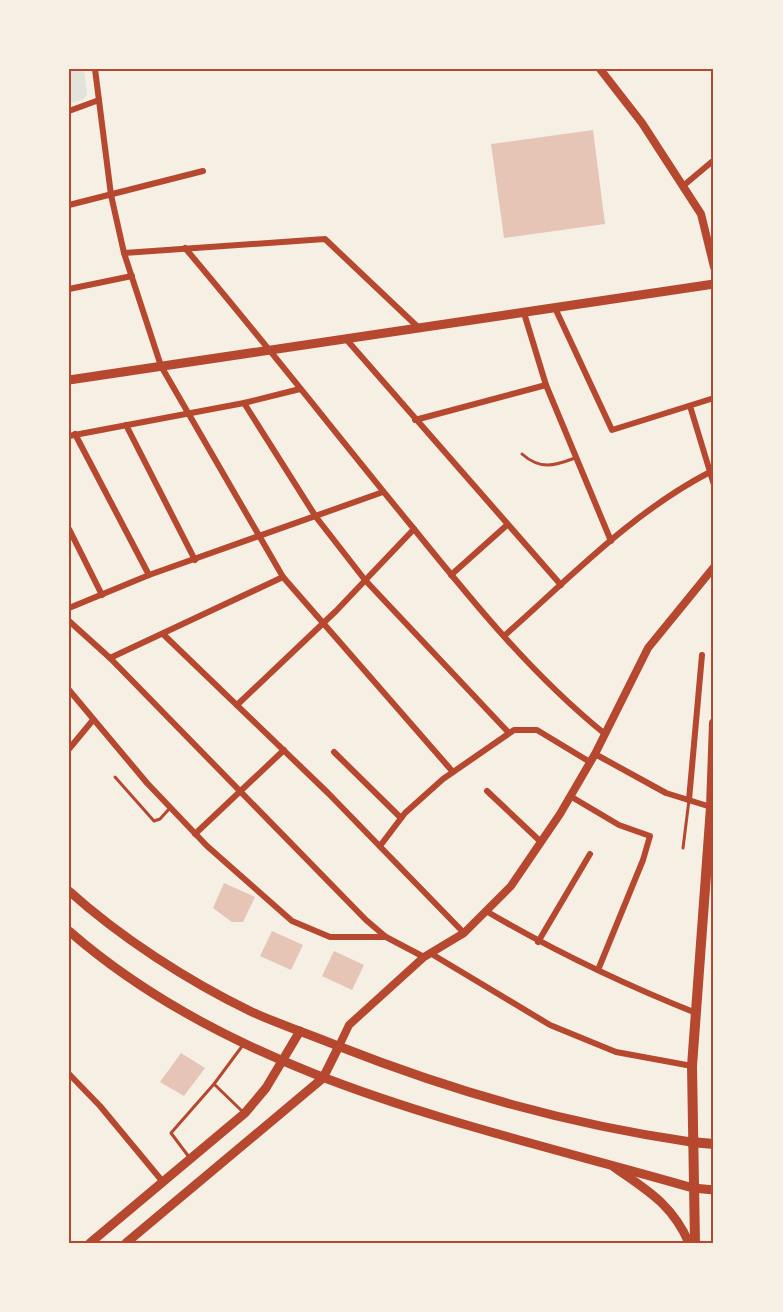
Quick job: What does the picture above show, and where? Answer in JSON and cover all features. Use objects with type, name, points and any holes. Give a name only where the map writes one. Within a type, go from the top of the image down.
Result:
[{"type":"main road","points":[[69,380],[714,284]]},
{"type":"main road","points":[[694,1243],[691,1142],[692,1066],[711,807],[714,723]]},
{"type":"main road","points":[[69,891],[172,968],[250,1011],[408,1074],[518,1108],[621,1132],[714,1144]]},
{"type":"main road","points":[[71,936],[171,1005],[244,1043],[323,1078],[494,1133],[693,1188],[714,1190]]},
{"type":"main road","points":[[90,1243],[245,1113],[284,1060],[300,1031]]},
{"type":"main road","points":[[126,1243],[323,1078],[339,1046]]},
{"type":"main road","points":[[607,1163],[663,1201],[682,1226],[689,1243]]},
{"type":"street","points":[[94,69],[111,195],[124,253],[161,366],[283,577],[453,772]]},
{"type":"street","points":[[600,69],[642,123],[701,214],[714,267]]},
{"type":"street","points":[[69,111],[99,100]]},
{"type":"street","points":[[683,186],[714,160]]},
{"type":"street","points":[[69,206],[203,171]]},
{"type":"street","points":[[124,253],[325,239],[420,329]]},
{"type":"street","points":[[185,248],[272,351],[300,389],[451,575],[566,702],[605,734]]},
{"type":"street","points":[[69,289],[132,276]]},
{"type":"street","points":[[555,308],[612,430],[714,398]]},
{"type":"street","points":[[524,313],[546,386],[611,540]]},
{"type":"street","points":[[346,339],[561,585]]},
{"type":"street","points":[[415,420],[546,386]]},
{"type":"street","points":[[149,575],[72,435],[244,403],[300,389]]},
{"type":"street","points":[[244,403],[316,517],[365,580],[509,733]]},
{"type":"street","points":[[690,406],[714,486]]},
{"type":"street","points":[[126,425],[195,560]]},
{"type":"street","points":[[504,636],[597,550],[676,490],[710,472]]},
{"type":"street","points":[[69,608],[149,575],[383,492]]},
{"type":"street","points":[[451,575],[507,525]]},
{"type":"street","points":[[69,529],[102,595]]},
{"type":"street","points":[[237,705],[324,622],[414,529]]},
{"type":"street","points":[[339,1046],[349,1025],[427,955],[464,933],[512,886],[593,758],[648,648],[714,567]]},
{"type":"street","points":[[110,658],[164,635],[283,577]]},
{"type":"street","points":[[69,621],[110,658],[239,792],[366,920],[386,937],[427,955],[550,1025],[615,1052],[692,1066]]},
{"type":"street","points":[[164,635],[284,750],[464,933]]},
{"type":"street","points":[[689,800],[702,655]]},
{"type":"street","points":[[69,690],[195,834],[292,921],[330,937],[386,937]]},
{"type":"street","points":[[69,748],[93,720]]},
{"type":"street","points":[[380,846],[401,818],[453,772],[514,730],[537,730],[666,793],[711,807]]},
{"type":"street","points":[[195,834],[284,750]]},
{"type":"street","points":[[334,752],[401,818]]},
{"type":"street","points":[[488,791],[541,842]]},
{"type":"street","points":[[570,796],[619,825],[650,836],[643,860],[598,970]]},
{"type":"street","points":[[538,942],[590,854]]},
{"type":"street","points":[[486,911],[538,942],[696,1013]]},
{"type":"street","points":[[69,1074],[100,1106],[163,1182]]},
{"type":"lane","points":[[522,454],[533,463],[546,466],[575,458]]},
{"type":"lane","points":[[115,777],[154,821],[160,819],[170,807]]},
{"type":"lane","points":[[683,848],[689,800]]},
{"type":"lane","points":[[190,1159],[171,1133],[214,1084],[244,1043]]},
{"type":"lane","points":[[214,1084],[245,1113]]},
{"type":"shaded area","points":[[69,69],[84,69],[87,95],[83,100],[69,103]]},
{"type":"building","points":[[593,130],[605,224],[504,238],[491,144]]},
{"type":"building","points":[[224,883],[255,897],[243,922],[232,922],[213,908]]},
{"type":"building","points":[[272,931],[303,945],[291,970],[260,956]]},
{"type":"building","points":[[334,951],[364,965],[352,990],[322,976]]},
{"type":"building","points":[[181,1053],[205,1068],[184,1096],[160,1082]]}]
